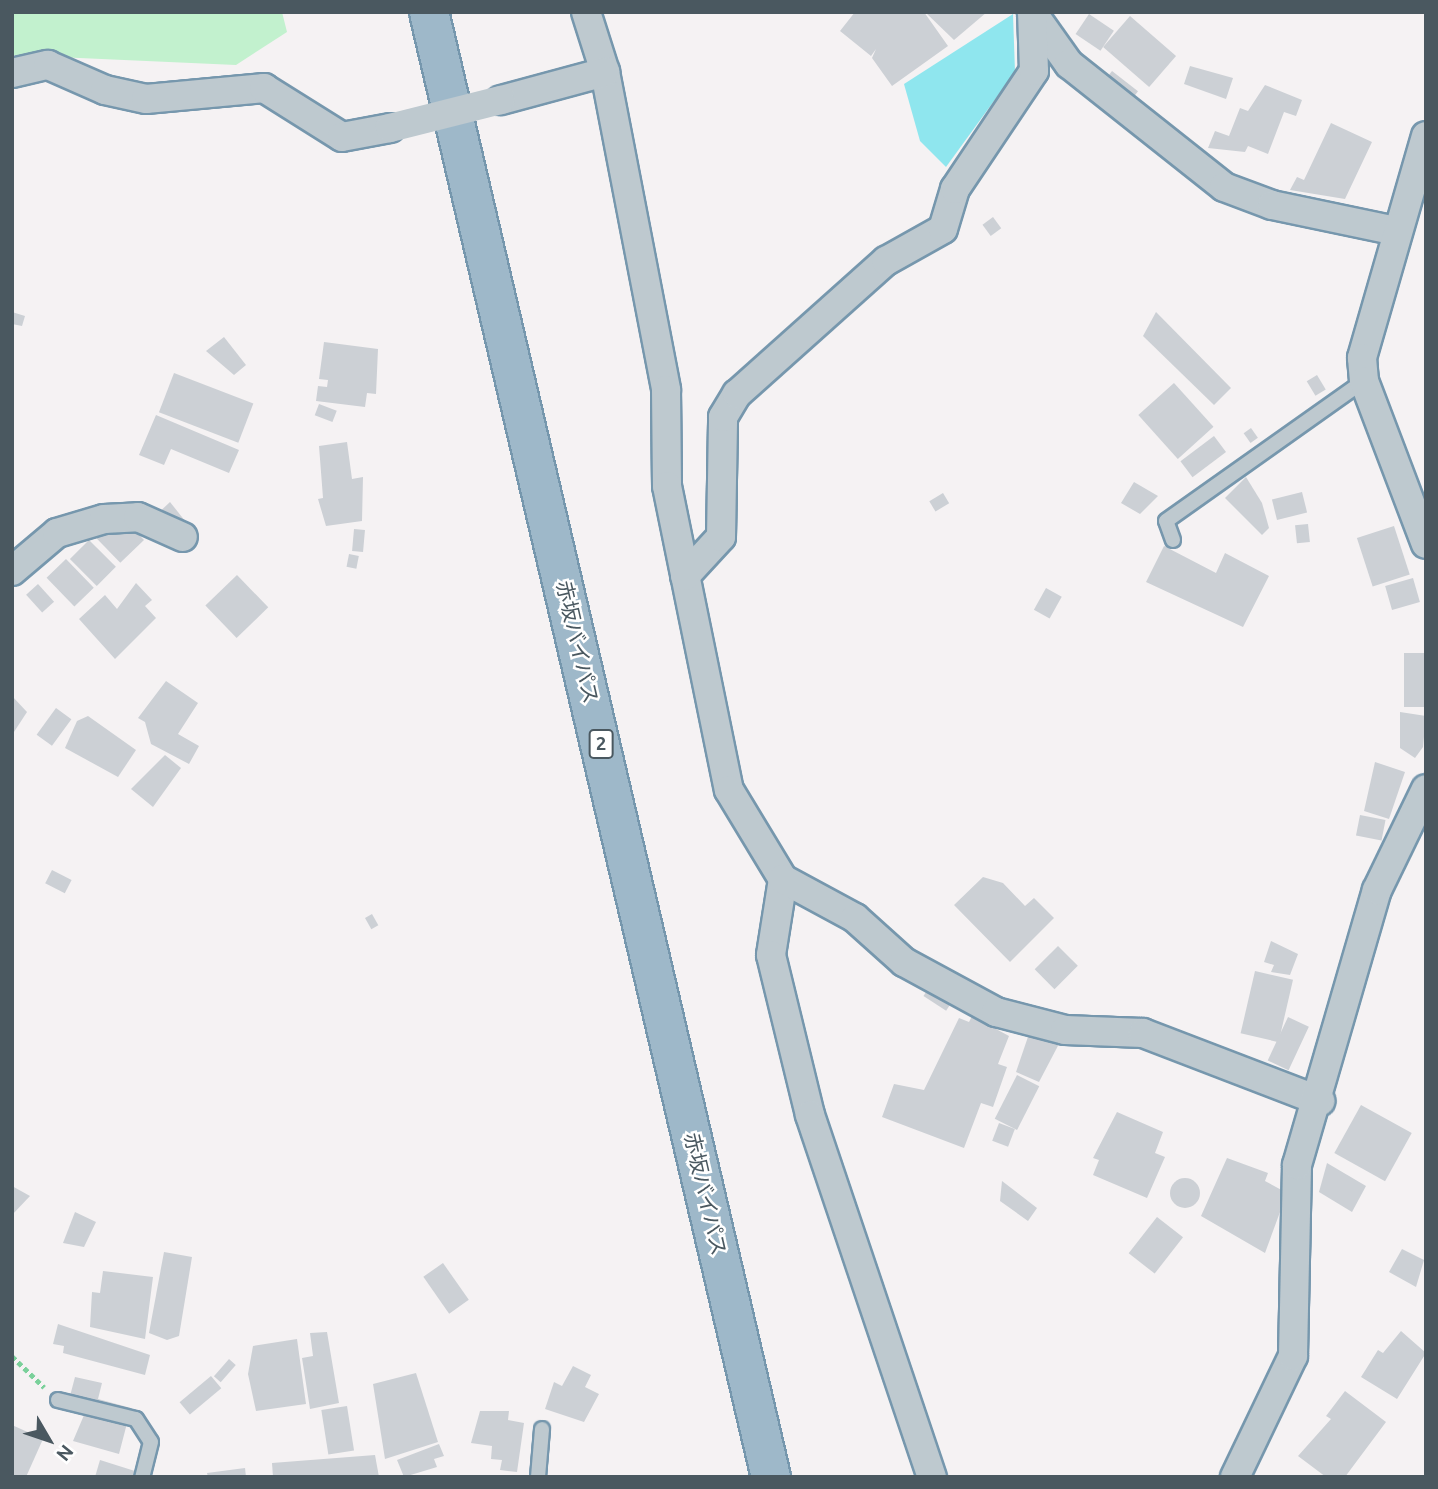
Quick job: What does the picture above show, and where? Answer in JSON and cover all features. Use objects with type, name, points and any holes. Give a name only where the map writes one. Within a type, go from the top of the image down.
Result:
[{"type":"highway","name":"赤坂バイパス","points":[[429,12],[771,1477]]},
{"type":"highway","name":"赤坂バイパス","points":[[447,12],[786,1477]]},
{"type":"street","points":[[586,12],[604,72],[666,390],[667,486],[729,790],[783,879],[855,918],[904,962],[996,1012],[1065,1030],[1143,1033],[1320,1101]]},
{"type":"street","points":[[685,576],[721,537],[723,417],[730,405],[886,261],[943,229],[955,189],[1034,71],[1032,12]]},
{"type":"street","points":[[1032,12],[1069,64],[1224,187],[1272,205],[1396,231]]},
{"type":"street","points":[[12,73],[48,65],[146,99],[264,88],[342,137],[390,128],[604,72]]},
{"type":"street","points":[[1426,136],[1396,231],[1362,358],[1364,381],[1426,544]]},
{"type":"street","points":[[12,571],[57,533],[104,519],[138,517],[183,537]]},
{"type":"street","points":[[1235,1477],[1293,1356],[1297,1165],[1320,1101],[1377,890],[1426,789]]},
{"type":"street","points":[[783,879],[771,955],[810,1115],[932,1477]]},
{"type":"lane","points":[[1173,540],[1167,521],[1364,381]]},
{"type":"lane","points":[[58,1400],[136,1419],[151,1442],[142,1477]]},
{"type":"lane","points":[[538,1477],[542,1429]]},
{"type":"path","points":[[12,1356],[58,1400]]},
{"type":"green space","points":[[12,12],[282,12],[287,32],[236,65],[12,55]]},
{"type":"water","points":[[1013,14],[1015,72],[946,167],[920,141],[904,84]]},
{"type":"building","points":[[855,12],[924,12],[948,46],[892,86],[872,58],[876,49],[871,56],[840,31]]},
{"type":"building","points":[[925,12],[987,12],[954,40]]},
{"type":"building","points":[[1089,14],[1114,31],[1100,51],[1076,34]]},
{"type":"building","points":[[1130,16],[1176,56],[1149,87],[1103,47]]},
{"type":"building","points":[[1190,66],[1233,78],[1226,99],[1184,84]]},
{"type":"building","points":[[1112,71],[1138,91],[1132,99],[1106,79]]},
{"type":"building","points":[[1265,85],[1302,100],[1296,116],[1284,112],[1268,154],[1248,146],[1245,152],[1208,148],[1215,131],[1229,136],[1240,108],[1248,111]]},
{"type":"building","points":[[1331,123],[1372,142],[1345,199],[1290,190],[1297,177],[1304,180]]},
{"type":"building","points":[[993,217],[1001,228],[991,236],[982,225]]},
{"type":"building","points":[[12,312],[25,316],[22,326],[12,324]]},
{"type":"building","points":[[1156,312],[1231,388],[1214,405],[1143,336]]},
{"type":"building","points":[[224,337],[246,365],[234,375],[206,351]]},
{"type":"building","points":[[324,342],[378,349],[376,394],[367,393],[365,407],[316,401],[318,386],[327,387],[328,380],[319,379]]},
{"type":"building","points":[[174,373],[253,403],[238,443],[159,412]]},
{"type":"building","points":[[1317,375],[1326,390],[1315,396],[1307,381]]},
{"type":"building","points":[[1174,383],[1213,427],[1178,459],[1138,415]]},
{"type":"building","points":[[319,404],[337,411],[332,422],[315,415]]},
{"type":"building","points":[[156,415],[239,450],[229,473],[171,449],[164,465],[139,455]]},
{"type":"building","points":[[1251,428],[1258,438],[1251,443],[1244,433]]},
{"type":"building","points":[[1214,436],[1226,452],[1192,477],[1180,461]]},
{"type":"building","points":[[347,442],[352,479],[363,477],[362,521],[326,526],[318,499],[323,498],[319,446]]},
{"type":"building","points":[[1246,477],[1262,503],[1269,528],[1262,535],[1225,498]]},
{"type":"building","points":[[1134,482],[1158,496],[1140,514],[1121,503]]},
{"type":"building","points":[[1302,492],[1307,512],[1277,520],[1272,499]]},
{"type":"building","points":[[943,493],[949,503],[935,512],[929,501]]},
{"type":"building","points":[[170,502],[197,536],[182,551],[152,519]]},
{"type":"building","points":[[119,514],[144,540],[120,563],[95,537]]},
{"type":"building","points":[[1308,524],[1310,542],[1297,543],[1295,525]]},
{"type":"building","points":[[1394,526],[1410,575],[1373,587],[1357,538]]},
{"type":"building","points":[[354,529],[365,530],[363,552],[352,551]]},
{"type":"building","points":[[89,540],[116,567],[97,586],[70,559]]},
{"type":"building","points":[[1164,546],[1216,573],[1225,553],[1269,576],[1243,627],[1146,582]]},
{"type":"building","points":[[349,554],[359,556],[356,569],[347,567]]},
{"type":"building","points":[[66,559],[94,588],[74,607],[47,578]]},
{"type":"building","points":[[237,575],[268,607],[237,638],[205,606]]},
{"type":"building","points":[[1413,578],[1420,602],[1392,610],[1385,586]]},
{"type":"building","points":[[136,583],[152,600],[145,606],[156,618],[115,659],[79,619],[105,595],[117,609]]},
{"type":"building","points":[[38,584],[54,602],[42,613],[26,595]]},
{"type":"building","points":[[1046,588],[1062,597],[1050,619],[1034,610]]},
{"type":"building","points":[[1404,653],[1426,653],[1426,707],[1404,707]]},
{"type":"building","points":[[166,681],[198,703],[178,734],[199,746],[189,764],[151,744],[145,722],[138,718]]},
{"type":"building","points":[[12,696],[27,712],[12,735]]},
{"type":"building","points":[[56,708],[71,719],[52,746],[37,735]]},
{"type":"building","points":[[1400,712],[1426,716],[1423,747],[1415,758],[1400,748]]},
{"type":"building","points":[[88,716],[136,750],[118,777],[65,748],[77,721]]},
{"type":"building","points":[[165,755],[181,768],[153,807],[131,789]]},
{"type":"building","points":[[1375,762],[1405,772],[1389,819],[1364,811]]},
{"type":"building","points":[[1360,815],[1386,820],[1382,841],[1356,836]]},
{"type":"building","points":[[52,870],[72,880],[65,893],[45,883]]},
{"type":"building","points":[[983,877],[1003,883],[1025,906],[1034,898],[1054,918],[1010,962],[954,905]]},
{"type":"building","points":[[372,914],[378,925],[371,929],[365,918]]},
{"type":"building","points":[[1271,941],[1298,954],[1290,975],[1271,972],[1274,965],[1264,962]]},
{"type":"building","points":[[1058,946],[1078,966],[1054,989],[1035,969]]},
{"type":"building","points":[[1255,971],[1293,980],[1279,1042],[1241,1033]]},
{"type":"building","points":[[930,986],[953,1001],[946,1011],[923,996]]},
{"type":"building","points":[[972,1016],[1009,1036],[998,1064],[1007,1067],[993,1107],[981,1103],[964,1148],[882,1117],[894,1084],[924,1090],[959,1018],[969,1022]]},
{"type":"building","points":[[1288,1017],[1309,1027],[1289,1070],[1268,1061]]},
{"type":"building","points":[[1031,1028],[1061,1040],[1039,1082],[1016,1072]]},
{"type":"building","points":[[1017,1075],[1039,1086],[1017,1130],[995,1119]]},
{"type":"building","points":[[1361,1105],[1412,1133],[1385,1181],[1334,1153]]},
{"type":"building","points":[[1117,1112],[1163,1132],[1155,1153],[1165,1157],[1147,1198],[1093,1175],[1099,1160],[1093,1158]]},
{"type":"building","points":[[999,1123],[1015,1129],[1008,1147],[992,1141]]},
{"type":"building","points":[[1227,1158],[1268,1173],[1265,1181],[1287,1193],[1265,1253],[1201,1216]]},
{"type":"building","points":[[1327,1163],[1366,1186],[1352,1212],[1319,1192]]},
{"type":"building","points":[[1185,1178],[1196,1182],[1200,1193],[1196,1204],[1185,1208],[1174,1204],[1170,1193],[1174,1182]]},
{"type":"building","points":[[1002,1181],[1037,1208],[1028,1221],[1000,1201]]},
{"type":"building","points":[[12,1186],[30,1196],[12,1215]]},
{"type":"building","points":[[75,1212],[96,1222],[84,1247],[63,1243]]},
{"type":"building","points":[[1157,1217],[1183,1237],[1155,1274],[1129,1253]]},
{"type":"building","points":[[1402,1249],[1424,1260],[1416,1287],[1389,1272]]},
{"type":"building","points":[[164,1252],[192,1257],[179,1336],[167,1340],[149,1333]]},
{"type":"building","points":[[443,1263],[469,1300],[449,1314],[423,1277]]},
{"type":"building","points":[[103,1271],[153,1277],[145,1339],[90,1327],[92,1292],[100,1293]]},
{"type":"building","points":[[58,1324],[150,1355],[145,1375],[63,1353],[64,1346],[53,1344]]},
{"type":"building","points":[[1401,1331],[1426,1353],[1397,1399],[1361,1377],[1378,1350],[1383,1353]]},
{"type":"building","points":[[327,1332],[339,1403],[310,1409],[302,1358],[313,1356],[310,1333]]},
{"type":"building","points":[[297,1339],[306,1404],[256,1411],[248,1374],[253,1346]]},
{"type":"building","points":[[229,1359],[236,1365],[221,1382],[214,1376]]},
{"type":"building","points":[[573,1366],[591,1375],[585,1387],[599,1394],[584,1422],[545,1409],[554,1382],[562,1386]]},
{"type":"building","points":[[416,1373],[438,1442],[385,1459],[373,1384]]},
{"type":"building","points":[[211,1376],[221,1388],[190,1415],[180,1402]]},
{"type":"building","points":[[75,1377],[102,1383],[98,1399],[131,1408],[119,1454],[73,1441],[90,1401],[70,1396]]},
{"type":"building","points":[[1345,1391],[1386,1422],[1345,1477],[1326,1477],[1298,1456],[1331,1419],[1326,1416]]},
{"type":"building","points":[[347,1406],[354,1450],[328,1455],[321,1410]]},
{"type":"building","points":[[480,1411],[509,1411],[508,1420],[524,1423],[517,1472],[500,1470],[502,1460],[491,1459],[492,1446],[471,1443]]},
{"type":"building","points":[[12,1425],[43,1439],[26,1477],[12,1477]]},
{"type":"building","points":[[439,1444],[444,1456],[434,1459],[437,1467],[404,1477],[397,1460]]},
{"type":"building","points":[[375,1455],[379,1477],[273,1477],[272,1463]]},
{"type":"building","points":[[100,1460],[138,1472],[136,1477],[95,1477]]},
{"type":"building","points":[[245,1468],[246,1477],[208,1477],[207,1473]]}]
